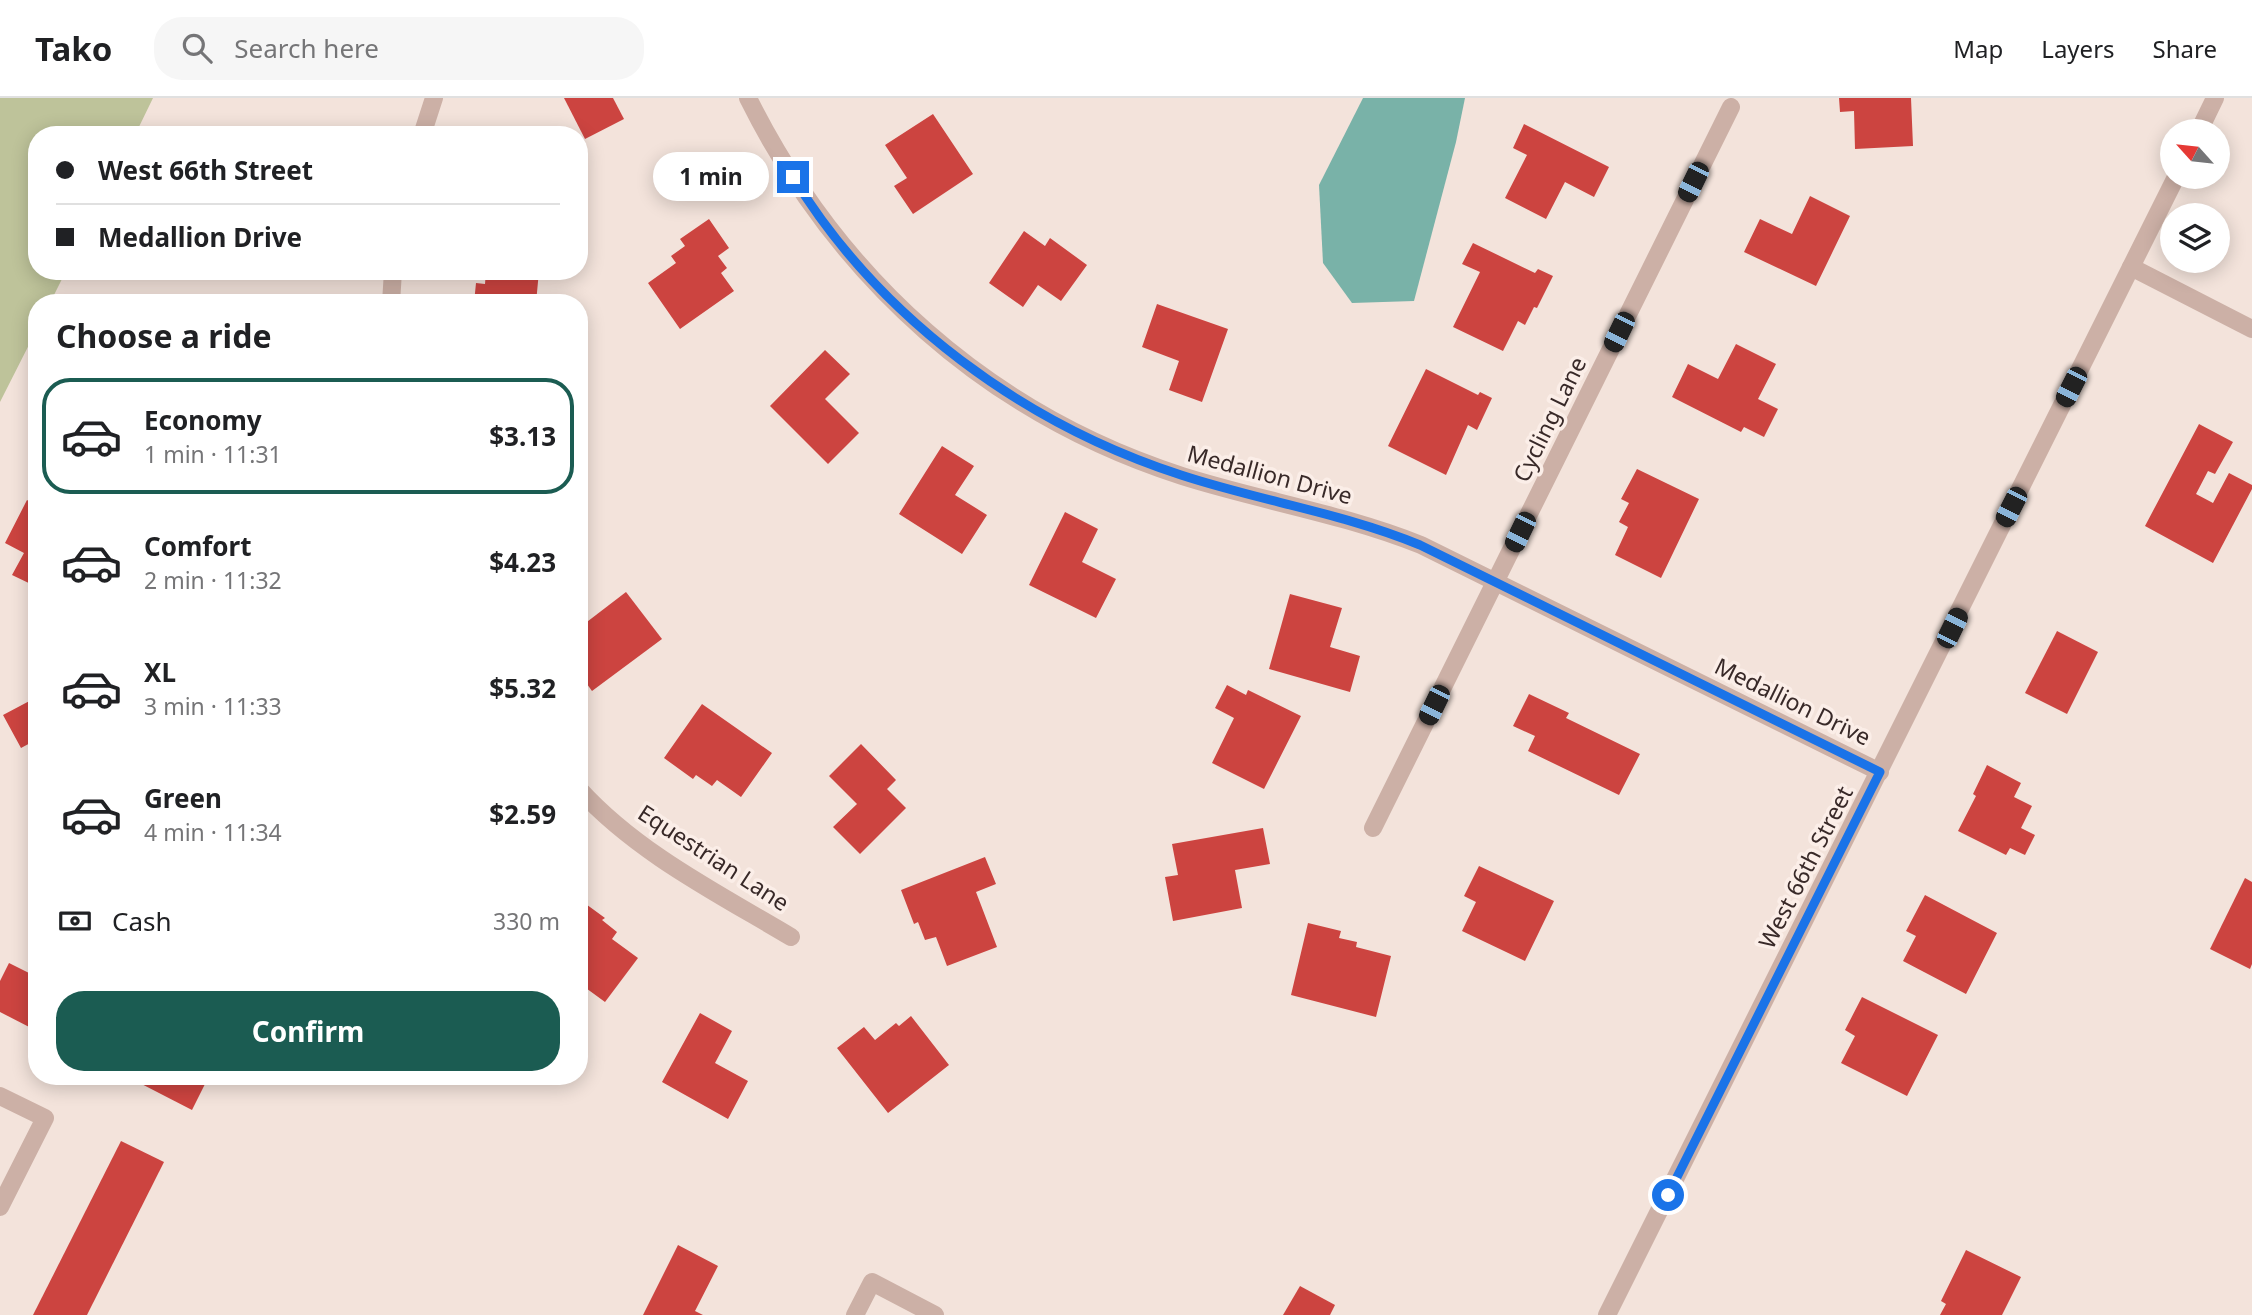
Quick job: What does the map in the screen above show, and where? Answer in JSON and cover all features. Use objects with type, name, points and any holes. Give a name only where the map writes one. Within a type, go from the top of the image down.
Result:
[{"type":"street","points":[[425,126],[434,98]]},
{"type":"street","name":"Medallion Drive","points":[[748,98],[801,191],[838,242],[916,324],[970,368],[1016,399],[1092,440],[1150,465],[1195,480],[1373,527],[1420,545],[1880,772]]},
{"type":"street","points":[[2205,119],[2215,98]]},
{"type":"street","name":"Cycling Lane","points":[[1373,828],[1731,107]]},
{"type":"street","name":"West 66th Street","points":[[1607,1315],[2170,189]]},
{"type":"street","points":[[2131,267],[2252,329]]},
{"type":"street","name":"Equestrian Lane","points":[[588,797],[647,848],[791,937]]},
{"type":"street","points":[[0,1096],[45,1118],[0,1207]]},
{"type":"street","points":[[855,1315],[872,1282],[935,1315]]},
{"type":"green space","points":[[0,98],[153,98],[139,126],[28,126],[28,280],[62,280],[54,294],[28,294],[28,347],[0,402]]},
{"type":"water","points":[[1363,98],[1465,98],[1414,301],[1352,303],[1323,263],[1319,185]]},
{"type":"building","points":[[564,98],[613,98],[624,119],[588,137],[588,126],[578,126]]},
{"type":"building","points":[[1839,98],[1911,98],[1913,146],[1855,149],[1854,111],[1840,112]]},
{"type":"building","points":[[933,114],[973,174],[913,214],[894,186],[907,178],[885,145]]},
{"type":"building","points":[[1524,124],[1609,167],[1594,197],[1565,182],[1546,219],[1505,198],[1527,155],[1513,148]]},
{"type":"building","points":[[1810,196],[1850,216],[1816,286],[1744,252],[1760,219],[1792,234]]},
{"type":"building","points":[[709,219],[729,248],[718,256],[727,268],[721,273],[734,291],[680,329],[648,283],[676,263],[671,256],[685,246],[680,239]]},
{"type":"building","points":[[1024,231],[1045,246],[1050,238],[1087,265],[1061,301],[1038,285],[1023,307],[989,283]]},
{"type":"building","points":[[1473,243],[1535,273],[1538,269],[1553,276],[1537,308],[1534,307],[1525,325],[1518,321],[1503,351],[1453,327],[1480,272],[1462,264]]},
{"type":"building","points":[[485,280],[538,280],[537,294],[475,294],[476,283],[485,284]]},
{"type":"building","points":[[1157,304],[1228,329],[1202,402],[1169,390],[1179,361],[1142,347]]},
{"type":"building","points":[[1736,344],[1776,364],[1758,399],[1778,409],[1764,437],[1744,427],[1741,432],[1672,397],[1688,364],[1718,379]]},
{"type":"building","points":[[825,350],[850,374],[825,399],[859,433],[828,464],[770,406]]},
{"type":"building","points":[[1426,369],[1478,395],[1480,392],[1492,398],[1477,430],[1468,425],[1446,475],[1388,446]]},
{"type":"building","points":[[2199,424],[2233,442],[2215,474],[2208,471],[2196,494],[2213,503],[2229,473],[2252,485],[2213,563],[2145,526]]},
{"type":"building","points":[[942,446],[974,466],[955,495],[987,515],[962,554],[899,514]]},
{"type":"building","points":[[1637,469],[1699,499],[1661,578],[1615,555],[1628,527],[1619,522],[1629,503],[1621,499]]},
{"type":"building","points":[[27,500],[28,583],[12,575],[24,553],[5,543]]},
{"type":"building","points":[[1065,512],[1098,529],[1082,562],[1116,579],[1096,618],[1029,585]]},
{"type":"building","points":[[626,592],[662,639],[592,691],[588,685],[588,621]]},
{"type":"building","points":[[1290,594],[1342,608],[1330,647],[1360,656],[1350,692],[1269,669]]},
{"type":"building","points":[[2057,631],[2098,652],[2067,714],[2025,693]]},
{"type":"building","points":[[1227,685],[1246,695],[1248,690],[1301,716],[1264,789],[1212,763],[1234,718],[1215,708]]},
{"type":"building","points":[[1529,694],[1569,713],[1566,718],[1640,754],[1619,795],[1528,751],[1535,736],[1513,726]]},
{"type":"building","points":[[28,702],[28,744],[21,748],[3,715]]},
{"type":"building","points":[[702,704],[772,753],[741,797],[717,780],[712,786],[696,775],[693,779],[664,758]]},
{"type":"building","points":[[861,744],[896,780],[887,789],[906,808],[860,854],[833,827],[857,804],[829,776]]},
{"type":"building","points":[[1987,765],[2021,783],[2014,797],[2032,806],[2021,828],[2035,835],[2025,855],[2010,848],[2006,855],[1958,831],[1976,796],[1973,794]]},
{"type":"building","points":[[1263,828],[1270,864],[1235,870],[1242,908],[1173,921],[1165,877],[1178,875],[1172,844]]},
{"type":"building","points":[[985,857],[996,884],[976,892],[997,947],[947,966],[936,937],[925,940],[918,922],[914,924],[901,890]]},
{"type":"building","points":[[1479,866],[1554,901],[1525,961],[1462,931],[1476,902],[1464,896]]},
{"type":"building","points":[[2245,878],[2252,882],[2250,969],[2210,949]]},
{"type":"building","points":[[1925,895],[1997,933],[1966,994],[1903,961],[1916,936],[1906,931]]},
{"type":"building","points":[[588,906],[605,918],[602,920],[617,932],[612,939],[638,958],[605,1002],[588,990]]},
{"type":"building","points":[[1308,923],[1341,931],[1339,938],[1357,942],[1356,947],[1391,956],[1376,1017],[1291,995]]},
{"type":"building","points":[[9,963],[28,972],[28,1026],[0,1012],[0,981]]},
{"type":"building","points":[[1862,997],[1938,1035],[1907,1096],[1841,1063],[1855,1036],[1845,1030]]},
{"type":"building","points":[[700,1013],[732,1031],[715,1063],[748,1081],[728,1119],[662,1082]]},
{"type":"building","points":[[911,1016],[949,1065],[888,1113],[837,1048],[864,1027],[875,1040],[896,1023],[899,1026]]},
{"type":"building","points":[[143,1085],[204,1085],[192,1110]]},
{"type":"building","points":[[121,1141],[164,1162],[87,1315],[33,1315]]},
{"type":"building","points":[[678,1245],[718,1266],[695,1311],[703,1315],[643,1315]]},
{"type":"building","points":[[1966,1250],[2021,1277],[2002,1315],[1940,1315],[1946,1304],[1941,1301]]},
{"type":"building","points":[[1300,1286],[1335,1305],[1330,1315],[1283,1315]]},
{"type":"route","points":[[793,177],[838,242],[916,324],[979,374],[1034,410],[1092,440],[1150,465],[1195,480],[1373,527],[1420,545],[1880,772],[1668,1195]]}]
